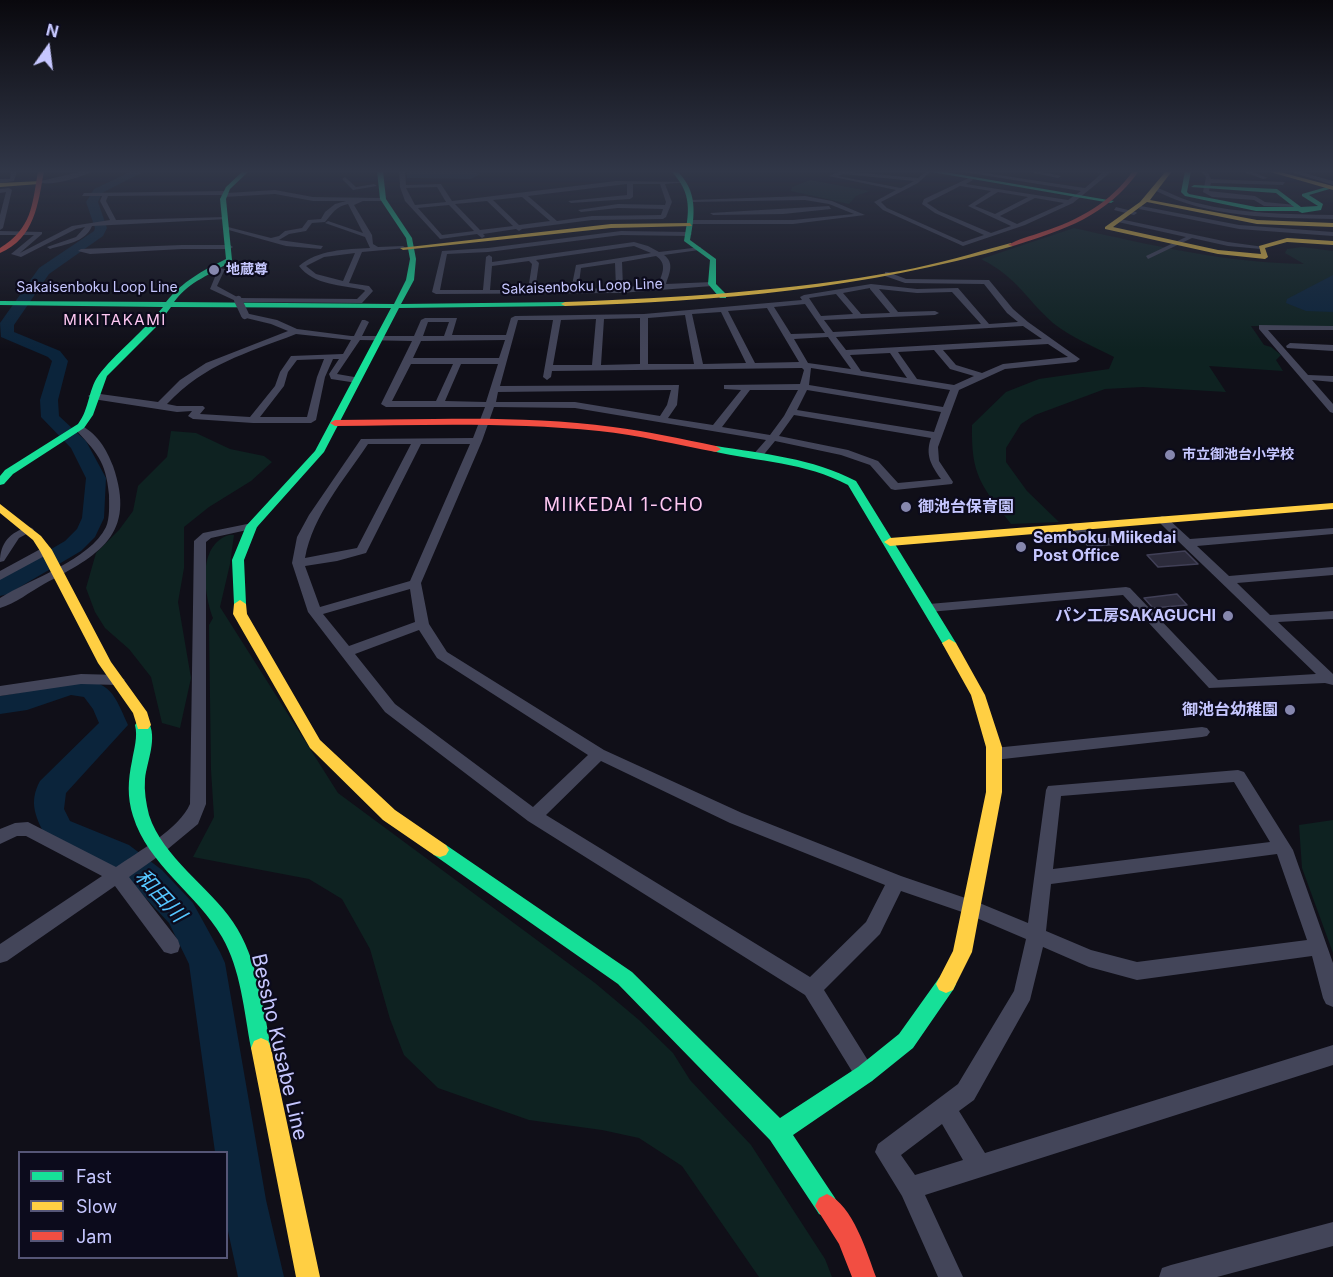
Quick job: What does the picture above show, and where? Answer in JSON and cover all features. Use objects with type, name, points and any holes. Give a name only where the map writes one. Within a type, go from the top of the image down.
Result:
[{"type":"street","points":[[0,233],[40,233],[14,254],[21,255],[65,231]]},
{"type":"street","points":[[40,254],[53,245],[82,236],[88,231]]},
{"type":"street","points":[[0,482],[9,472],[78,429],[87,420],[93,396],[103,375],[153,325],[167,304],[186,283],[229,260],[230,247],[227,231]]},
{"type":"street","points":[[247,231],[286,244],[321,247]]},
{"type":"street","points":[[274,239],[281,238],[287,232],[298,231]]},
{"type":"street","points":[[349,231],[369,235]]},
{"type":"street","points":[[366,231],[369,235],[370,245],[378,250]]},
{"type":"street","points":[[406,231],[407,247],[413,270],[403,298],[395,306],[319,452],[252,526],[238,560],[240,614],[315,744],[389,815],[625,978],[778,1132],[848,1236],[864,1277]]},
{"type":"street","points":[[435,231],[440,237],[484,241]]},
{"type":"street","points":[[475,231],[484,241],[489,264],[486,293]]},
{"type":"street","points":[[514,231],[444,252],[436,292],[620,291],[712,284]]},
{"type":"street","points":[[215,268],[221,269],[221,272],[212,285],[213,288],[238,300],[359,301],[369,291],[366,288],[319,278],[304,270],[302,266],[330,254],[484,241],[572,231]]},
{"type":"street","points":[[689,231],[687,240],[713,257],[716,262],[712,284],[752,366]]},
{"type":"street","points":[[933,231],[963,244],[1003,231]]},
{"type":"street","points":[[980,231],[990,235]]},
{"type":"street","name":"Sakaisenboku Loop Line","points":[[5,303],[567,306],[723,303],[803,287],[888,274],[999,249],[1050,231]]},
{"type":"street","points":[[1118,231],[1218,252],[1265,257],[1260,242]]},
{"type":"street","points":[[1178,231],[1193,237],[1260,242],[1333,243]]},
{"type":"street","points":[[1148,257],[1203,231]]},
{"type":"street","points":[[0,251],[27,233]]},
{"type":"street","points":[[489,264],[634,244],[646,247],[665,259],[668,268],[661,288]]},
{"type":"street","points":[[81,250],[90,252],[230,247]]},
{"type":"street","points":[[574,292],[578,266],[699,248]]},
{"type":"street","points":[[345,284],[359,251]]},
{"type":"street","points":[[530,258],[536,263],[531,292]]},
{"type":"street","points":[[618,260],[620,291]]},
{"type":"street","points":[[549,368],[806,366],[955,388],[1003,367],[1076,359],[1025,324],[1010,311],[984,281],[911,281],[888,274]]},
{"type":"street","points":[[858,373],[804,297],[873,287],[917,291],[993,290]]},
{"type":"street","points":[[873,287],[896,314]]},
{"type":"street","points":[[955,290],[987,326]]},
{"type":"street","points":[[917,291],[923,298]]},
{"type":"street","points":[[838,292],[859,316]]},
{"type":"street","points":[[238,300],[245,315],[274,322],[295,331],[379,339],[509,338]]},
{"type":"street","points":[[807,302],[770,306],[723,303],[688,312],[644,316],[515,318],[485,422],[415,583],[422,624],[442,655],[599,754],[736,818],[896,882],[971,907],[1089,958],[1137,971],[1318,947]]},
{"type":"street","points":[[929,305],[967,346]]},
{"type":"street","points":[[758,456],[773,438],[806,387],[808,370],[770,306]]},
{"type":"street","points":[[688,312],[699,367]]},
{"type":"street","points":[[819,318],[935,313]]},
{"type":"street","points":[[596,368],[600,316]]},
{"type":"street","points":[[644,316],[644,367]]},
{"type":"street","points":[[545,388],[557,317]]},
{"type":"street","points":[[447,338],[454,320],[425,320],[408,361],[386,404],[575,405],[844,452],[874,463],[895,488],[948,482],[934,461],[933,447],[955,388]]},
{"type":"street","points":[[357,380],[333,375],[365,322]]},
{"type":"street","points":[[789,338],[1025,324]]},
{"type":"street","points":[[1333,328],[1262,327],[1333,410]]},
{"type":"street","points":[[160,405],[182,383],[227,356],[260,346],[295,331]]},
{"type":"street","points":[[844,353],[1051,341]]},
{"type":"street","points":[[1290,346],[1333,348]]},
{"type":"street","points":[[936,347],[953,366],[982,376]]},
{"type":"street","points":[[892,350],[914,382]]},
{"type":"street","points":[[93,396],[177,408],[200,408],[193,416],[253,420],[311,420],[318,386],[330,356]]},
{"type":"street","points":[[253,420],[279,386],[284,372],[294,358],[345,356]]},
{"type":"street","points":[[408,361],[502,361]]},
{"type":"street","points":[[440,404],[458,361]]},
{"type":"street","points":[[1303,377],[1333,379]]},
{"type":"street","points":[[495,389],[676,387],[672,405],[662,420]]},
{"type":"street","points":[[727,387],[806,387],[947,410]]},
{"type":"street","points":[[716,429],[747,388]]},
{"type":"street","points":[[790,412],[938,436]]},
{"type":"street","points":[[335,423],[485,422],[602,428],[818,467],[836,472],[852,483],[890,542],[978,695],[994,747],[994,792],[962,952],[944,987],[906,1041],[865,1074],[778,1132]]},
{"type":"street","points":[[0,604],[83,557],[108,534],[113,525],[114,488],[106,457],[96,441],[78,429]]},
{"type":"street","points":[[477,441],[365,441],[315,515],[303,537],[298,563],[315,612],[390,708],[534,816],[812,989],[865,1074]]},
{"type":"street","points":[[298,563],[337,557],[362,550],[418,441]]},
{"type":"street","points":[[890,542],[1333,506]]},
{"type":"street","name":"Bessho Kusabe Line","points":[[0,507],[28,530],[47,551],[55,571],[105,663],[140,712],[145,732],[138,795],[144,823],[157,848],[207,899],[229,931],[244,968],[308,1277]]},
{"type":"street","points":[[1162,519],[1266,619],[1328,674]]},
{"type":"street","points":[[0,955],[118,876],[192,819],[198,804],[200,541],[207,535],[252,526]]},
{"type":"street","points":[[1076,526],[1091,543],[1333,531]]},
{"type":"street","points":[[0,558],[15,537],[28,530]]},
{"type":"street","points":[[0,576],[47,551]]},
{"type":"street","points":[[1228,580],[1333,571]]},
{"type":"street","points":[[315,612],[415,583]]},
{"type":"street","points":[[929,608],[1126,591],[1214,686],[1328,674]]},
{"type":"street","points":[[1266,619],[1333,615]]},
{"type":"street","points":[[346,651],[422,624]]},
{"type":"street","points":[[0,692],[81,679],[118,680]]},
{"type":"street","points":[[994,754],[1202,732]]},
{"type":"street","points":[[534,816],[599,754]]},
{"type":"street","points":[[951,1277],[910,1188],[886,1152],[966,1092],[1023,994],[1036,935],[1054,790],[1238,776],[1281,846],[1318,947],[1333,998]]},
{"type":"street","points":[[0,837],[15,830],[28,829],[118,876],[171,946]]},
{"type":"street","points":[[1043,878],[1281,846]]},
{"type":"street","points":[[812,989],[873,928],[896,882]]},
{"type":"street","points":[[910,1188],[1333,1055]]},
{"type":"street","points":[[945,1108],[980,1166]]},
{"type":"street","points":[[1171,1277],[1333,1234]]},
{"type":"green space","points":[[1066,231],[1085,231],[1217,257],[1275,263],[1304,264],[1285,253],[1287,249],[1302,247],[1333,251],[1333,326],[1251,326],[1264,345],[1271,347],[1281,355],[1276,360],[1283,371],[1209,366],[1226,392],[1143,387],[1105,389],[1035,415],[1021,424],[1006,448],[1006,462],[1027,491],[1059,522],[1011,524],[980,479],[973,456],[972,425],[1006,392],[1039,379],[1109,369],[1114,357],[1053,323],[1013,281],[981,259]]},
{"type":"green space","points":[[171,431],[196,433],[230,449],[264,456],[272,462],[251,481],[209,507],[184,527],[184,568],[178,602],[191,678],[180,728],[162,723],[151,677],[129,649],[105,628],[95,612],[86,588],[96,553],[119,530],[133,511],[138,486],[167,457]]},
{"type":"green space","points":[[234,535],[220,607],[338,793],[595,983],[639,1020],[673,1053],[690,1080],[751,1145],[825,1259],[832,1277],[759,1277],[682,1166],[639,1138],[602,1130],[529,1120],[438,1088],[404,1055],[390,1019],[370,949],[342,899],[309,879],[193,857],[214,817],[209,625],[213,618],[207,596],[206,571],[212,549],[219,540]]},
{"type":"green space","points":[[1333,820],[1333,953],[1302,868],[1299,825]]},
{"type":"water","points":[[1333,275],[1333,312],[1306,311],[1286,303],[1287,299]]},
{"type":"building","points":[[1185,551],[1198,564],[1158,567],[1147,555]]},
{"type":"building","points":[[1177,594],[1187,605],[1153,608],[1144,598]]},
{"type":"waterway","points":[[0,589],[73,546],[87,532],[93,518],[96,478],[79,445],[50,417],[49,400],[60,361],[54,354],[6,334],[6,325],[44,271],[100,231]]},
{"type":"waterway","name":"和田川","points":[[0,705],[27,701],[69,686],[92,689],[106,706],[114,725],[51,789],[48,809],[58,830],[117,854],[150,880],[181,913],[207,963],[244,1200],[261,1277]]},
{"type":"traffic: fast","points":[[0,482],[9,472],[81,426],[89,415],[103,375],[153,325],[180,289],[194,278],[229,260],[230,251],[226,231]]},
{"type":"traffic: fast","points":[[240,604],[238,560],[252,526],[319,452],[410,280],[413,259],[409,238],[404,231]]},
{"type":"traffic: fast","points":[[689,231],[687,241],[713,259],[712,284],[723,296]]},
{"type":"traffic: fast","points":[[0,303],[398,306],[565,304]]},
{"type":"traffic: fast","points":[[716,449],[804,464],[837,475],[852,483],[949,643]]},
{"type":"traffic: fast","points":[[143,725],[145,733],[137,789],[141,817],[161,852],[216,913],[235,943],[246,972],[261,1048]]},
{"type":"traffic: fast","points":[[440,850],[625,978],[778,1132],[827,1206]]},
{"type":"traffic: fast","points":[[778,1132],[865,1074],[906,1041],[946,984]]},
{"type":"traffic: slow","points":[[403,248],[568,231]]},
{"type":"traffic: slow","points":[[1119,231],[1218,252],[1265,257],[1261,247],[1287,240],[1333,243]]},
{"type":"traffic: slow","points":[[565,304],[733,295],[847,282],[958,260],[1011,245]]},
{"type":"traffic: slow","points":[[890,542],[1333,506]]},
{"type":"traffic: slow","points":[[0,507],[37,538],[46,550],[105,663],[140,712],[143,725]]},
{"type":"traffic: slow","points":[[240,604],[240,614],[315,744],[389,815],[440,850]]},
{"type":"traffic: slow","points":[[946,984],[962,952],[994,792],[994,747],[978,695],[949,643]]},
{"type":"traffic: slow","points":[[261,1048],[308,1277]]},
{"type":"traffic: jam","points":[[0,251],[24,231]]},
{"type":"traffic: jam","points":[[1011,245],[1053,231]]},
{"type":"traffic: jam","points":[[335,423],[467,421],[567,425],[629,432],[716,449]]},
{"type":"traffic: jam","points":[[827,1206],[848,1236],[864,1277]]},
{"type":"place","name":"地蔵尊","points":[[214,270]]},
{"type":"place","name":"市立御池台小学校","points":[[1170,455]]},
{"type":"place","name":"御池台保育園","points":[[906,507]]},
{"type":"place","name":"Semboku Miikedai Post Office","points":[[1021,547]]},
{"type":"place","name":"パン工房SAKAGUCHI","points":[[1228,616]]},
{"type":"place","name":"御池台幼稚園","points":[[1290,710]]},
{"type":"district","name":"MIKITAKAMI","points":[[115,320]]},
{"type":"district","name":"MIIKEDAI 1-CHO","points":[[624,506]]}]
